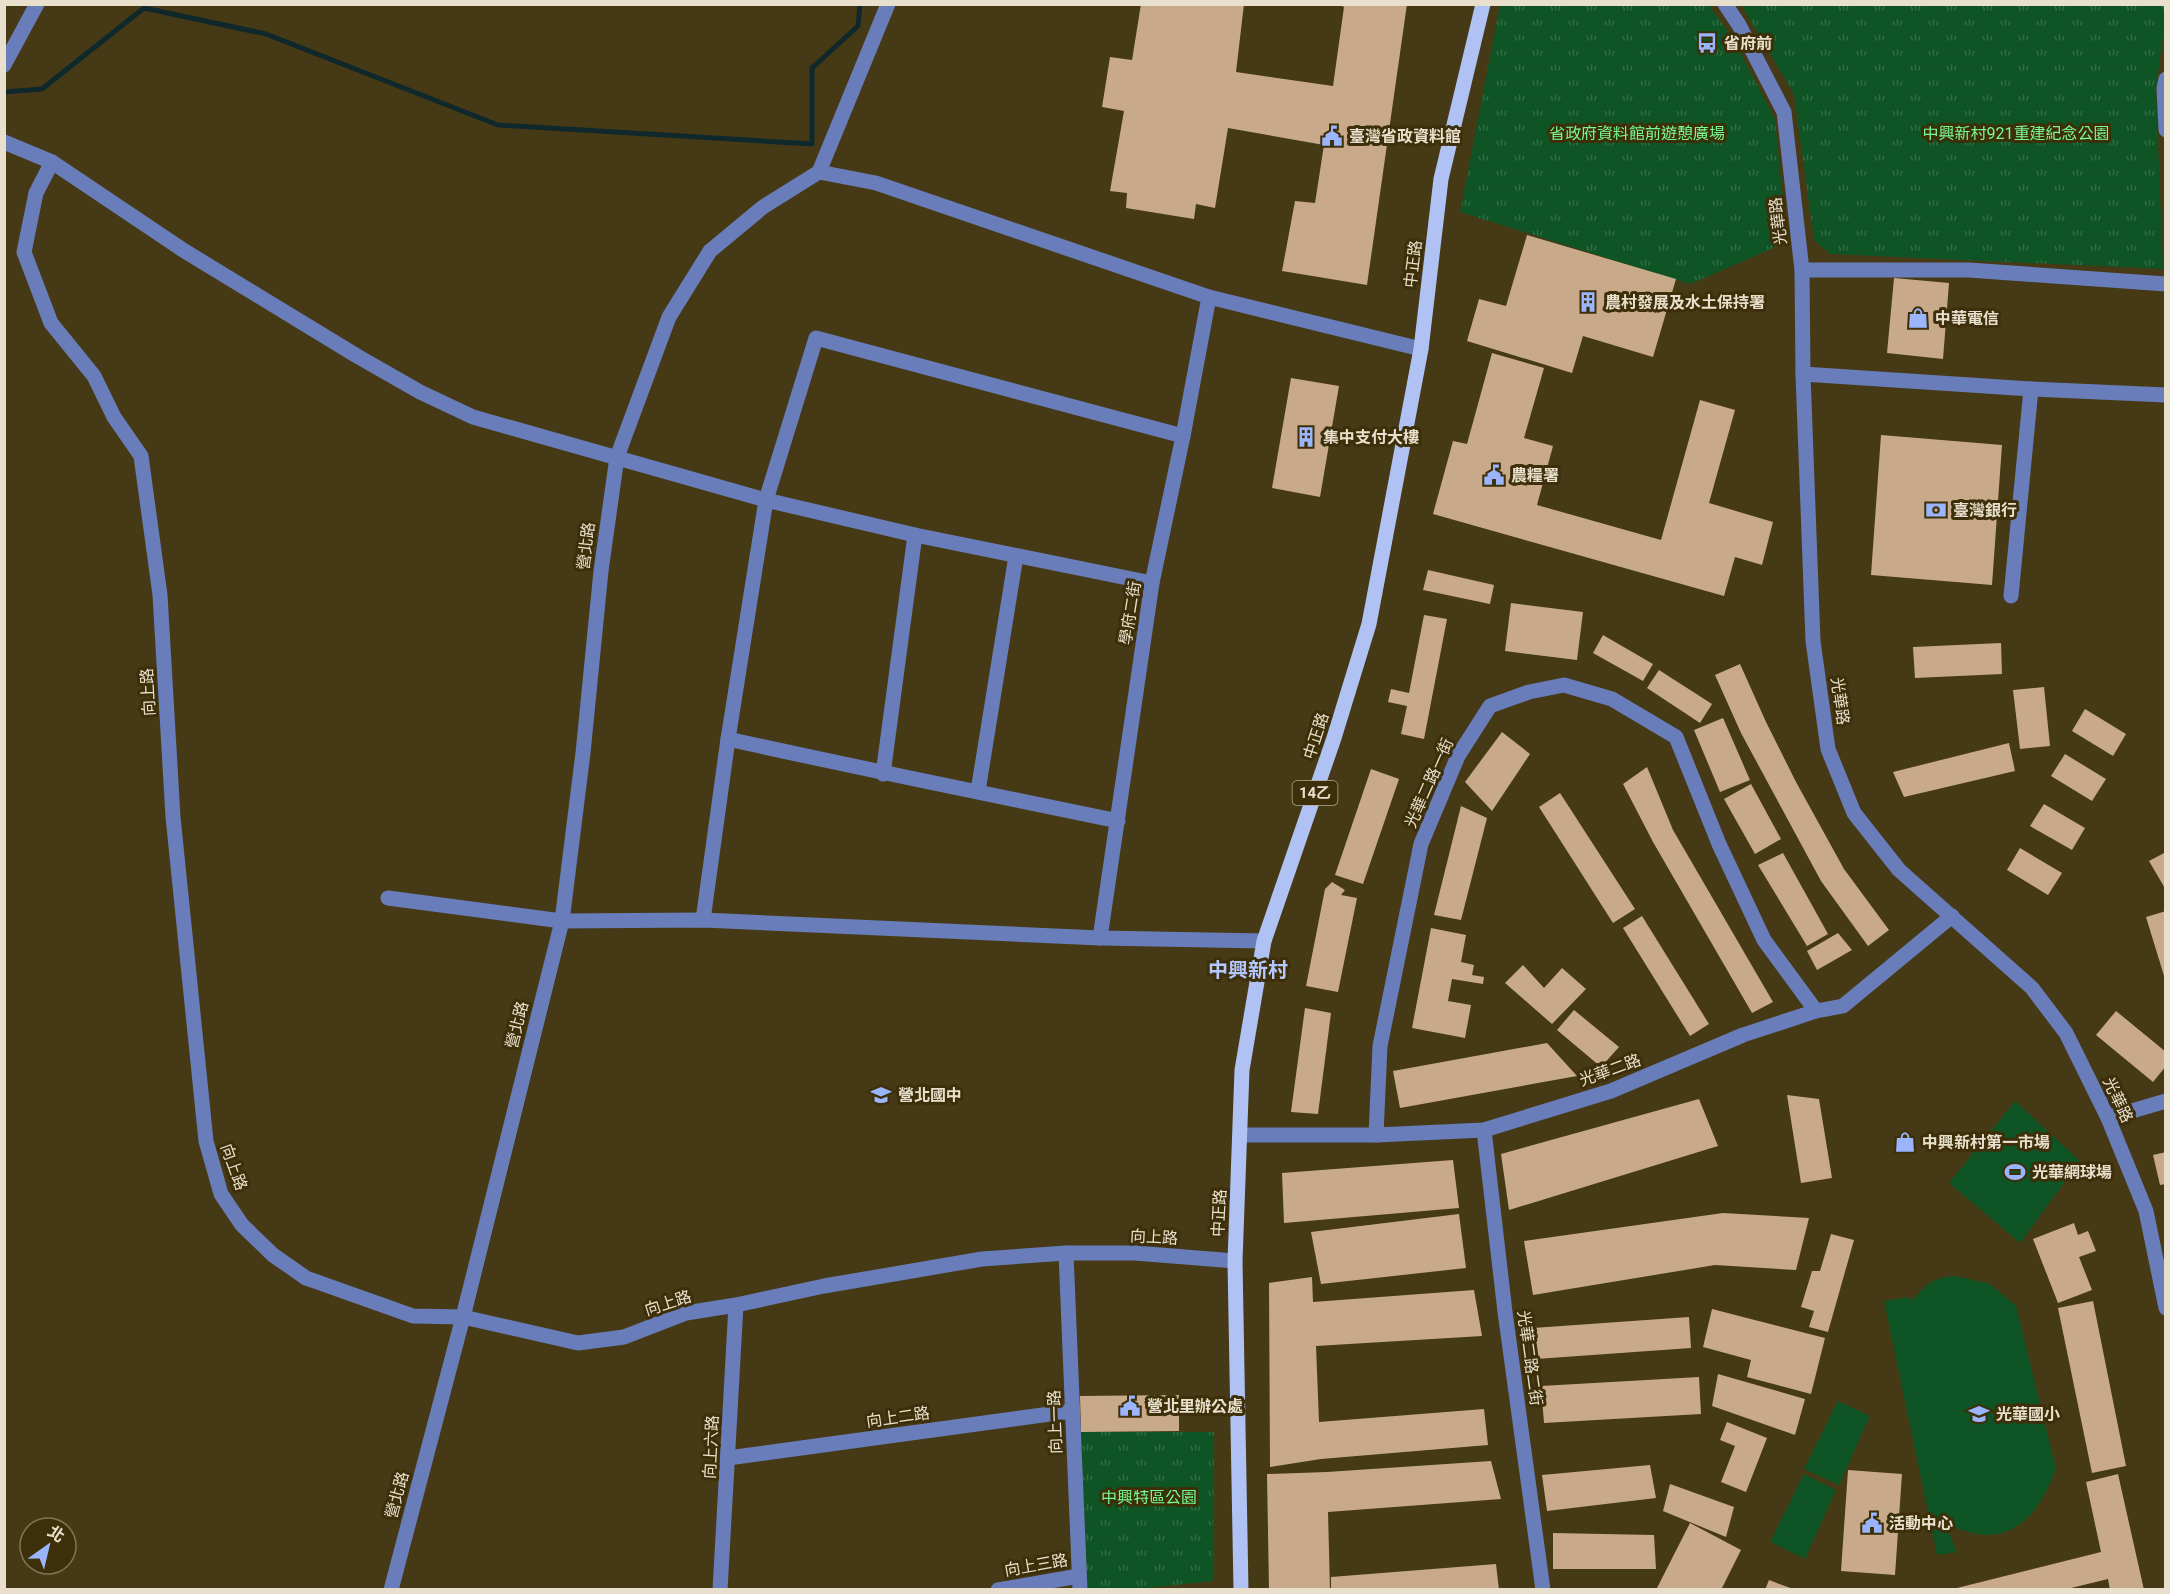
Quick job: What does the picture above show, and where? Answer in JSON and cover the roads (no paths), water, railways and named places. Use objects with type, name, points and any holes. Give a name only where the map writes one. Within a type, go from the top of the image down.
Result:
[{"type":"main road","name":"中正路","points":[[1241,1590],[1235,1261],[1242,1070],[1264,941],[1334,738],[1369,624],[1422,349],[1441,178],[1484,4]]},
{"type":"street","points":[[4,65],[37,4]]},
{"type":"street","points":[[888,4],[819,172],[876,183],[1209,297],[1422,349]]},
{"type":"street","name":"光華路","points":[[1725,4],[1739,25],[1784,112],[1802,270],[1803,374],[1813,641],[1828,750],[1854,813],[1899,870],[2032,988],[2066,1033],[2108,1118],[2146,1211],[2166,1308]]},
{"type":"street","points":[[2166,79],[2164,88],[2166,130]]},
{"type":"street","points":[[4,142],[52,162],[183,250],[357,356],[420,392],[473,417],[766,500],[915,535],[1152,583]]},
{"type":"street","name":"向上路","points":[[52,162],[36,193],[24,252],[51,323],[94,376],[114,417],[141,456],[160,595],[173,817],[206,1141],[221,1194],[242,1225],[273,1255],[306,1278],[413,1316],[463,1317],[578,1343],[624,1337],[687,1313],[824,1286],[982,1259],[1135,1253],[1235,1261]]},
{"type":"street","name":"營北路","points":[[391,1590],[463,1317],[562,921],[583,753],[601,571],[617,457],[669,317],[710,250],[763,207],[819,172]]},
{"type":"street","points":[[1802,270],[1969,270],[2166,284]]},
{"type":"street","name":"學府二街","points":[[1100,938],[1152,583],[1209,297]]},
{"type":"street","points":[[703,920],[728,738],[766,500],[816,338],[1183,436]]},
{"type":"street","points":[[1803,374],[2031,389],[2166,394]]},
{"type":"street","points":[[2011,596],[2031,389]]},
{"type":"street","points":[[883,774],[915,535]]},
{"type":"street","points":[[978,791],[1017,556]]},
{"type":"street","name":"光華二路一街","points":[[1376,1135],[1380,1046],[1421,844],[1458,756],[1490,706],[1529,692],[1564,685],[1612,699],[1676,737],[1719,844],[1764,940],[1816,1011]]},
{"type":"street","points":[[728,738],[883,774],[978,791],[1118,821]]},
{"type":"street","points":[[388,898],[562,921],[703,920],[1100,938],[1264,941]]},
{"type":"street","name":"光華二路","points":[[1241,1135],[1376,1135],[1484,1130],[1611,1091],[1743,1035],[1816,1011],[1843,1006],[1952,916]]},
{"type":"street","points":[[2108,1118],[2166,1101]]},
{"type":"street","name":"光華二路二街","points":[[1484,1130],[1505,1312],[1546,1589]]},
{"type":"street","name":"向上一路","points":[[1066,1254],[1079,1583]]},
{"type":"street","name":"向上六路","points":[[720,1590],[736,1305]]},
{"type":"street","name":"向上二路","points":[[728,1458],[1072,1412]]},
{"type":"street","name":"向上三路","points":[[998,1590],[1079,1583]]},
{"type":"waterway","points":[[4,92],[42,89],[144,8],[266,34],[498,125],[812,144],[812,68],[858,26],[860,4]]},
{"type":"place","name":"省府前","points":[[1707,43]]},
{"type":"place","name":"臺灣省政資料館","points":[[1332,136]]},
{"type":"place","name":"農村發展及水土保持署","points":[[1588,302]]},
{"type":"place","name":"中華電信","points":[[1918,318]]},
{"type":"place","name":"集中支付大樓","points":[[1306,437]]},
{"type":"place","name":"農糧署","points":[[1494,475]]},
{"type":"place","name":"臺灣銀行","points":[[1936,510]]},
{"type":"place","name":"營北國中","points":[[881,1095]]},
{"type":"place","name":"中興新村第一市場","points":[[1905,1142]]},
{"type":"place","name":"光華網球場","points":[[2015,1172]]},
{"type":"place","name":"營北里辦公處","points":[[1130,1406]]},
{"type":"place","name":"光華國小","points":[[1979,1414]]},
{"type":"place","name":"活動中心","points":[[1872,1523]]},
{"type":"district","name":"中興新村","points":[[1248,970]]},
{"type":"park label","name":"省政府資料館前遊憩廣場","points":[[1637,133]]},
{"type":"park label","name":"中興新村921重建紀念公園","points":[[2016,133]]},
{"type":"park label","name":"中興特區公園","points":[[1149,1497]]}]
